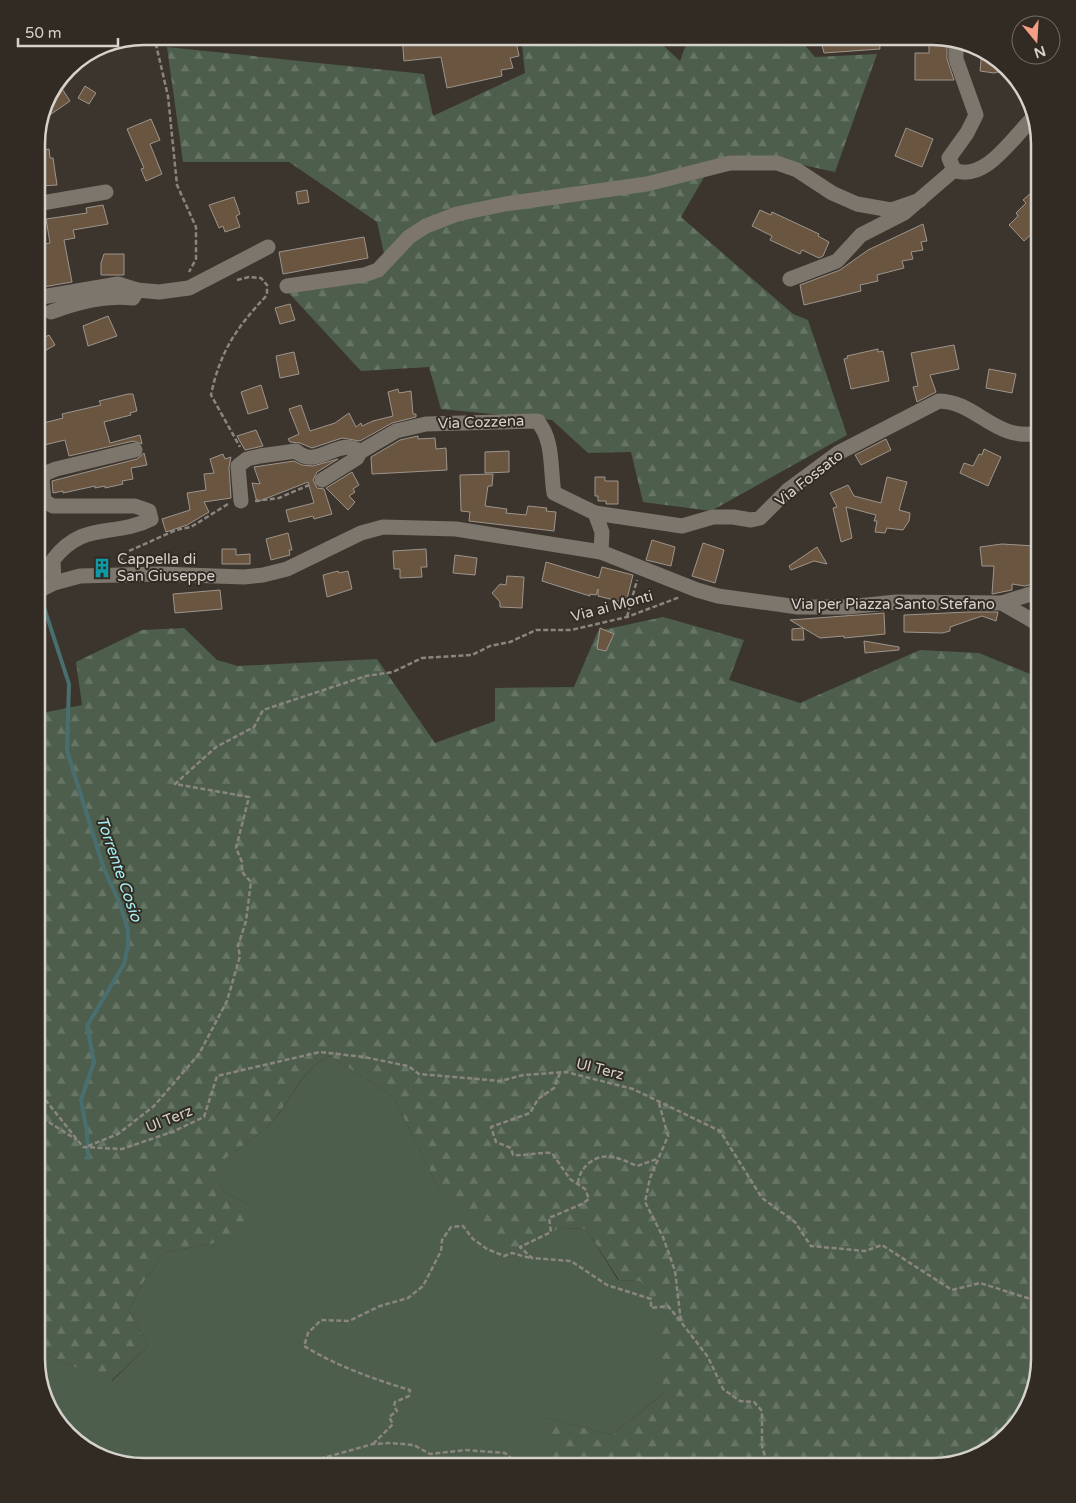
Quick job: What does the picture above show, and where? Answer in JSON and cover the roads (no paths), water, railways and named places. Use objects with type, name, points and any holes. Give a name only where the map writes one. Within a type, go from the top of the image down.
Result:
[{"type":"street","points":[[954,170],[950,158],[967,133],[976,114],[956,59],[956,48]]},
{"type":"street","points":[[954,170],[970,174],[990,164],[1029,123]]},
{"type":"street","points":[[286,286],[364,275],[378,270],[415,234],[426,226],[457,214],[505,204],[647,184],[730,163],[777,163],[797,170],[832,193],[857,204],[882,209],[891,210],[920,200]]},
{"type":"street","points":[[790,279],[837,261],[861,235],[887,224],[920,200],[954,170]]},
{"type":"street","points":[[45,202],[106,192]]},
{"type":"street","points":[[45,296],[118,284],[137,290],[159,292],[188,288],[268,247]]},
{"type":"street","points":[[52,312],[80,301],[116,296],[133,298],[137,290]]},
{"type":"street","name":"Via Fossato","points":[[594,513],[682,526],[712,517],[733,517],[751,520],[760,518],[788,490],[838,453],[940,401],[953,403],[1007,432],[1024,436],[1031,435]]},
{"type":"street","name":"Via Cozzena","points":[[360,452],[396,431],[426,424],[537,421],[544,429],[548,439],[554,493],[594,513]]},
{"type":"street","points":[[241,502],[238,466],[247,459],[296,452],[301,456],[316,458],[344,446],[354,448],[360,452],[357,458],[322,480]]},
{"type":"street","points":[[45,474],[56,469],[135,450]]},
{"type":"street","points":[[45,502],[53,506],[135,506],[149,511],[151,519],[141,524],[94,531],[63,547],[53,560],[54,583]]},
{"type":"street","points":[[594,513],[602,532],[601,552]]},
{"type":"street","name":"Via per Piazza Santo Stefano","points":[[45,588],[80,576],[108,577],[160,574],[244,577],[263,575],[287,569],[361,533],[383,527],[456,529],[601,552],[640,569],[718,596],[798,607],[848,607],[896,602],[1002,603]]},
{"type":"street","points":[[1002,603],[1031,594]]},
{"type":"street","points":[[1002,603],[1031,620]]},
{"type":"waterway","name":"Torrente Cosio","points":[[45,610],[69,684],[67,751],[104,869],[120,904],[128,930],[128,946],[124,964],[87,1026],[94,1062],[81,1100],[87,1132],[88,1158]]},
{"type":"place","name":"Cappella di San Giuseppe","points":[[102,568]]}]
